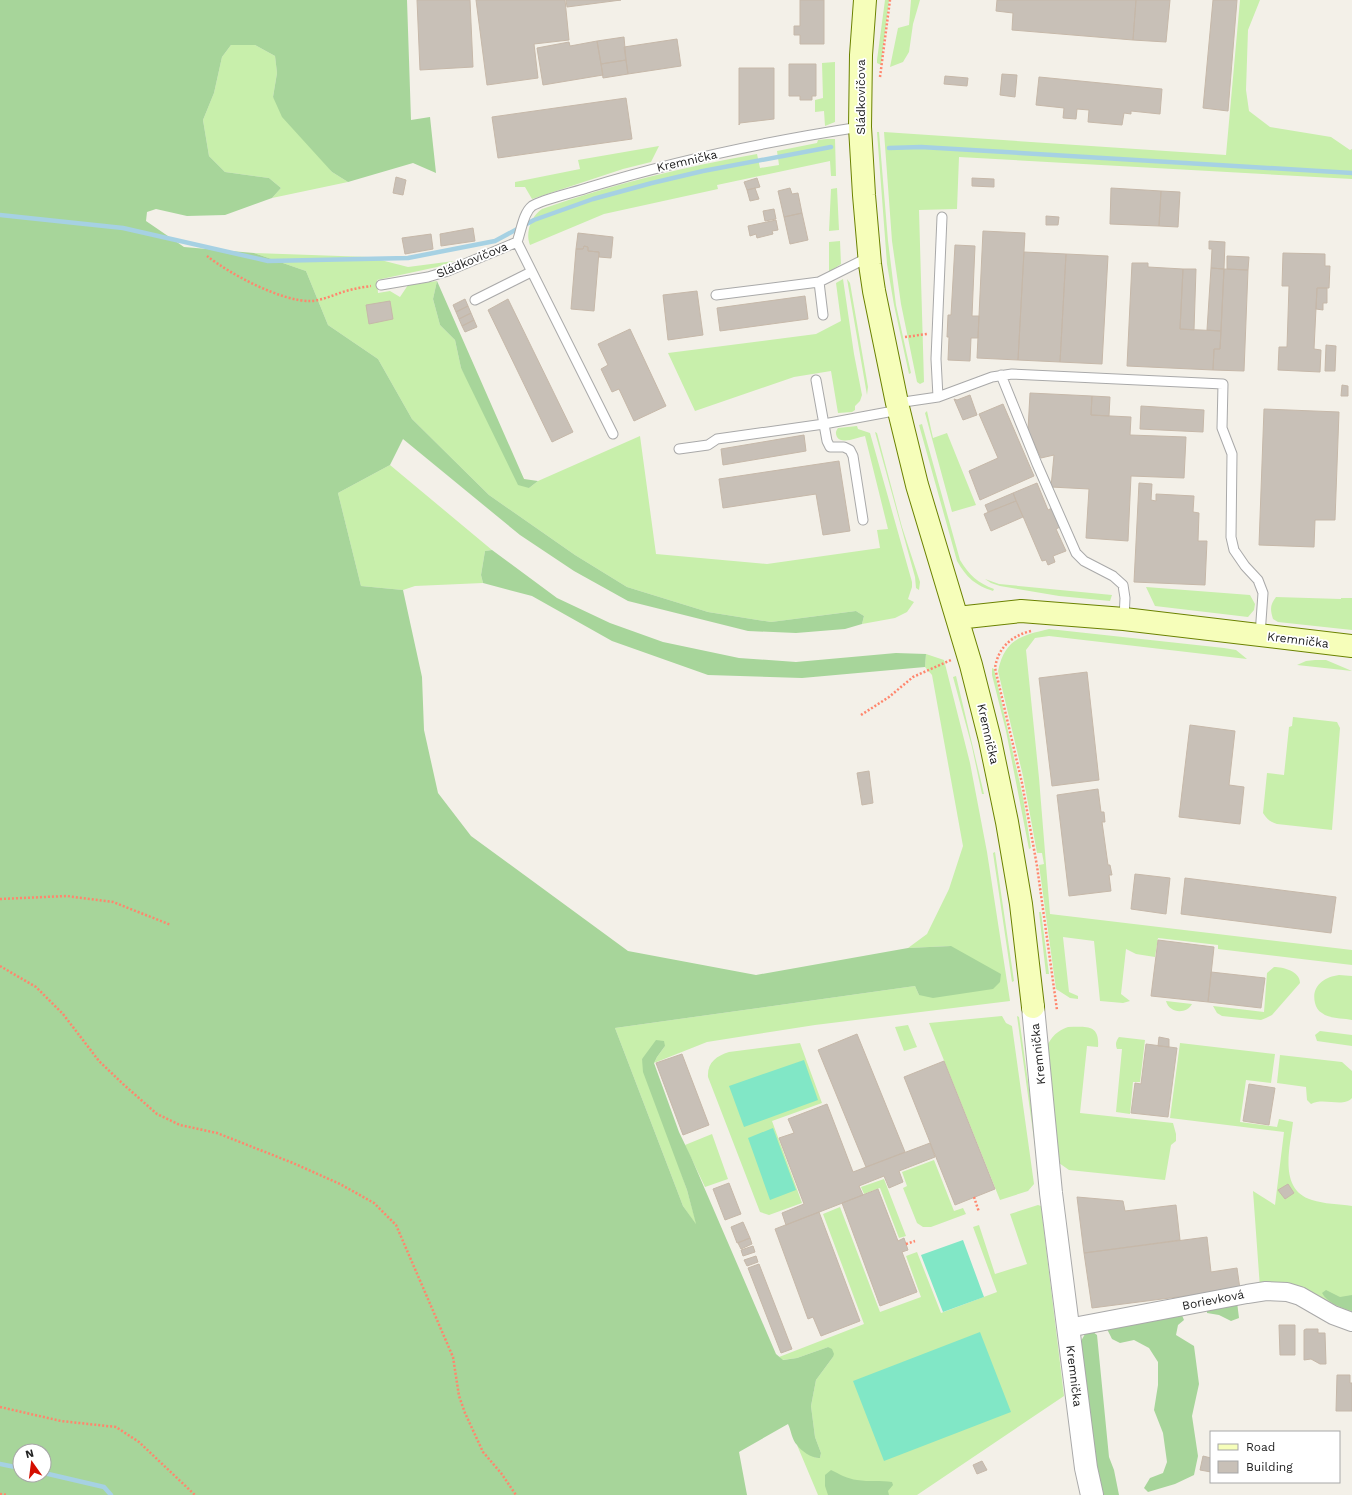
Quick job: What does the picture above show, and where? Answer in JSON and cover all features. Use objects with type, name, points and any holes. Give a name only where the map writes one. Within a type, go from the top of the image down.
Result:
[{"type":"main road","name":"Sládkovičova","points":[[864,195],[860,127],[861,55],[865,0]]},
{"type":"main road","name":"Kremnička","points":[[864,195],[870,258],[876,298],[898,407],[917,485],[967,651],[990,740],[1007,822],[1021,904],[1033,1007]]},
{"type":"main road","name":"Kremnička","points":[[957,618],[1021,611],[1124,618],[1352,646]]},
{"type":"street","name":"Kremnička","points":[[1033,1007],[1050,1184],[1086,1468],[1092,1495]]},
{"type":"street","name":"Borievková","points":[[1068,1328],[1266,1291],[1286,1292],[1300,1296],[1333,1315],[1352,1322]]},
{"type":"lane","name":"Kremnička","points":[[525,218],[527,211],[533,206],[656,168],[702,156],[860,127]]},
{"type":"lane","points":[[940,397],[936,359],[942,217]]},
{"type":"lane","name":"Sládkovičova","points":[[382,285],[428,277],[448,271],[517,242],[525,218]]},
{"type":"lane","points":[[517,242],[612,434]]},
{"type":"lane","points":[[716,295],[819,282],[870,258]]},
{"type":"lane","points":[[475,300],[531,272]]},
{"type":"lane","points":[[819,282],[823,315]]},
{"type":"lane","points":[[679,449],[708,445],[718,439],[824,424],[898,407],[940,397],[1001,375],[1012,374],[1223,384],[1222,428],[1232,454],[1231,537],[1234,550],[1245,566],[1258,580],[1263,593],[1260,635]]},
{"type":"lane","points":[[1001,375],[1037,464],[1076,553],[1084,561],[1113,576],[1123,585],[1125,598],[1124,618]]},
{"type":"lane","points":[[816,380],[827,441],[830,447],[844,447],[850,450],[853,456],[863,520]]},
{"type":"path","points":[[880,77],[890,0]]},
{"type":"path","points":[[207,256],[240,278],[299,300],[311,301],[323,299],[351,289],[382,285]]},
{"type":"path","points":[[905,337],[937,332]]},
{"type":"path","points":[[996,659],[1002,648],[1010,640],[1022,633],[1035,630]]},
{"type":"path","points":[[861,715],[890,697],[913,677],[947,663],[967,651]]},
{"type":"path","points":[[0,899],[67,896],[113,902],[171,925]]},
{"type":"path","points":[[0,966],[36,986],[63,1014],[99,1061],[157,1114],[180,1125],[217,1133],[340,1184],[374,1203],[396,1225],[452,1357],[459,1396],[465,1413],[483,1452],[501,1473],[516,1495]]},
{"type":"path","points":[[974,1197],[979,1212]]},
{"type":"path","points":[[906,1244],[915,1241]]},
{"type":"path","points":[[0,1407],[61,1422],[116,1427],[139,1442],[195,1495]]},
{"type":"path","points":[[0,1494],[7,1495]]},
{"type":"green space","points":[[0,0],[407,0],[411,120],[430,117],[436,173],[413,163],[348,182],[332,172],[282,117],[273,97],[277,73],[275,56],[255,45],[231,45],[222,57],[214,93],[203,120],[209,156],[225,172],[269,178],[281,188],[272,198],[225,215],[187,216],[156,209],[147,212],[146,221],[184,247],[254,253],[306,271],[328,325],[378,359],[412,419],[489,495],[575,555],[627,587],[708,612],[771,622],[856,611],[864,616],[862,624],[845,629],[796,633],[748,631],[628,601],[574,571],[520,535],[403,439],[390,465],[338,493],[361,586],[403,590],[422,677],[424,730],[438,793],[471,836],[628,951],[756,975],[908,948],[951,946],[1001,974],[1000,982],[993,989],[933,998],[919,995],[915,986],[615,1028],[683,1206],[696,1224],[687,1190],[643,1072],[642,1059],[656,1040],[664,1041],[665,1046],[654,1063],[679,1132],[776,1354],[783,1360],[797,1358],[828,1347],[832,1349],[834,1354],[816,1380],[811,1406],[815,1437],[821,1453],[820,1458],[811,1456],[804,1452],[795,1443],[788,1424],[739,1452],[747,1495],[0,1495]]},
{"type":"green space","points":[[885,0],[889,0],[881,65],[877,63],[877,60]]},
{"type":"green space","points":[[911,0],[920,0],[913,24],[909,52],[903,62],[890,67],[898,28],[909,25]]},
{"type":"green space","points":[[1240,0],[1260,0],[1248,30],[1246,90],[1249,111],[1270,127],[1331,137],[1350,150],[1352,149],[1352,179],[959,157],[957,209],[919,210],[924,382],[920,384],[917,382],[901,304],[892,241],[884,132],[1226,155]]},
{"type":"green space","points":[[231,45],[255,45],[275,56],[277,73],[273,97],[332,172],[348,182],[272,198],[281,188],[269,178],[225,172],[209,156],[203,120],[214,93],[222,57]]},
{"type":"green space","points":[[835,62],[835,122],[825,126],[824,111],[815,112],[815,100],[823,98],[822,63]]},
{"type":"green space","points":[[877,132],[879,132],[888,241],[896,305],[911,373],[909,374],[887,264]]},
{"type":"green space","points":[[835,139],[836,176],[831,176],[830,161],[717,185],[718,189],[604,214],[530,245],[528,235],[530,225],[538,212],[542,209],[649,177],[757,154],[760,168],[779,165],[777,151],[817,143],[818,140]]},
{"type":"green space","points":[[659,146],[651,162],[623,169],[532,199],[525,187],[515,187],[515,182],[580,169],[578,160]]},
{"type":"green space","points":[[837,188],[839,230],[829,231],[831,189]]},
{"type":"green space","points":[[840,241],[841,264],[829,272],[829,242]]},
{"type":"green space","points":[[254,253],[369,257],[408,267],[454,261],[437,267],[377,280],[378,293],[390,291],[400,297],[408,285],[437,281],[433,299],[440,325],[455,340],[461,368],[529,488],[538,481],[640,436],[656,554],[767,564],[880,548],[877,530],[888,529],[865,436],[850,440],[842,440],[837,437],[836,434],[838,428],[857,426],[858,429],[870,433],[912,582],[908,599],[914,602],[907,612],[895,618],[862,624],[864,616],[856,611],[771,622],[708,612],[627,587],[575,555],[489,495],[412,419],[378,359],[328,325],[306,271]]},
{"type":"green space","points":[[843,279],[854,354],[862,395],[860,401],[855,406],[855,410],[852,412],[838,413],[831,371],[794,377],[695,411],[668,353],[816,334],[841,321],[836,283]]},
{"type":"green space","points":[[847,279],[850,283],[868,387],[867,395]]},
{"type":"green space","points":[[437,281],[524,479],[538,481],[529,488],[518,485],[461,368],[455,340],[440,325],[433,299]]},
{"type":"green space","points":[[927,411],[933,438],[947,433],[976,505],[952,512],[925,413]]},
{"type":"green space","points":[[922,424],[960,560],[974,578],[994,589],[993,591],[972,580],[964,572],[957,561],[919,425]]},
{"type":"green space","points":[[875,432],[877,433],[902,527],[920,582],[919,590],[916,588],[915,577]]},
{"type":"green space","points":[[390,465],[492,550],[485,551],[481,575],[483,583],[415,586],[403,590],[361,586],[338,493]]},
{"type":"green space","points":[[492,550],[557,598],[610,623],[663,642],[739,658],[796,662],[896,653],[926,654],[925,667],[802,678],[708,675],[612,641],[532,596],[483,583],[481,575],[485,551]]},
{"type":"green space","points":[[985,579],[999,584],[1112,595],[1110,601],[1059,596],[1000,586]]},
{"type":"green space","points":[[1146,587],[1250,595],[1255,604],[1254,610],[1248,617],[1155,606]]},
{"type":"green space","points":[[1276,597],[1352,598],[1352,630],[1278,622],[1273,619],[1271,610]]},
{"type":"green space","points":[[1049,629],[1224,648],[1236,650],[1247,659],[1049,636],[1035,638],[1026,650],[1039,778],[1050,914],[1352,950],[1352,965],[1218,949],[1218,945],[1158,938],[1155,957],[1136,954],[1126,949],[1121,994],[1130,1001],[1123,1003],[1100,1001],[1094,941],[1063,937],[1069,992],[1078,996],[1078,999],[1070,998],[1056,989],[1039,865],[1044,864],[1042,853],[1037,853],[1023,776],[998,671],[1001,660],[1010,645],[1022,637]]},
{"type":"green space","points":[[926,654],[944,660],[970,763],[987,852],[1010,1001],[815,1025],[707,1042],[654,1063],[665,1046],[642,1059],[687,1190],[697,1226],[683,1206],[615,1028],[915,986],[919,995],[951,946],[908,948],[927,934],[949,889],[963,846],[932,675],[925,667]]},
{"type":"green space","points":[[1326,660],[1352,671],[1297,665],[1306,661]]},
{"type":"green space","points":[[992,668],[994,669],[1023,797],[1031,848],[1029,849],[1006,731],[992,675]]},
{"type":"green space","points":[[956,676],[984,794],[982,794],[972,747],[953,677]]},
{"type":"green space","points":[[1293,717],[1337,722],[1340,728],[1332,830],[1277,824],[1269,820],[1263,813],[1267,773],[1284,775],[1289,727],[1292,726]]},
{"type":"green space","points":[[995,852],[1014,981],[1012,982],[993,853]]},
{"type":"green space","points":[[1039,912],[1041,912],[1049,974],[1046,974]]},
{"type":"green space","points":[[1274,967],[1290,970],[1297,975],[1300,983],[1272,1015],[1261,1020],[1222,1016],[1217,1013],[1213,1006],[1264,1012],[1267,973]]},
{"type":"green space","points":[[1339,975],[1352,976],[1352,1020],[1325,1015],[1318,1010],[1315,1004],[1315,992],[1320,983],[1328,978]]},
{"type":"green space","points":[[1166,1001],[1192,1004],[1186,1010],[1178,1011],[1170,1008]]},
{"type":"green space","points":[[1002,1016],[1006,1023],[1012,1026],[1034,1184],[1028,1191],[1000,1200],[929,1023]]},
{"type":"green space","points":[[1017,1016],[1019,1017],[1039,1161],[1037,1161]]},
{"type":"green space","points":[[908,1025],[917,1047],[904,1051],[895,1027]]},
{"type":"green space","points":[[1068,1027],[1090,1028],[1097,1034],[1098,1040],[1098,1047],[1087,1046],[1080,1113],[1173,1123],[1176,1141],[1171,1145],[1165,1180],[1069,1170],[1059,1163],[1047,1046],[1055,1034]]},
{"type":"green space","points":[[1320,1031],[1352,1035],[1352,1046],[1317,1041],[1315,1035]]},
{"type":"green space","points":[[1119,1037],[1145,1040],[1140,1082],[1133,1082],[1130,1114],[1116,1112],[1122,1049],[1117,1049],[1116,1047]]},
{"type":"green space","points":[[800,1043],[822,1103],[772,1121],[802,1203],[769,1215],[760,1212],[708,1077],[708,1072],[711,1064],[716,1058],[729,1052]]},
{"type":"green space","points":[[1180,1043],[1275,1054],[1271,1083],[1246,1080],[1240,1122],[1277,1127],[1279,1119],[1293,1122],[1289,1167],[1290,1178],[1294,1187],[1301,1195],[1312,1200],[1352,1206],[1352,1316],[1260,1288],[1253,1191],[1275,1205],[1284,1132],[1170,1118]]},
{"type":"green space","points":[[1280,1055],[1342,1062],[1352,1071],[1352,1098],[1344,1102],[1316,1102],[1311,1104],[1307,1100],[1306,1087],[1277,1083]]},
{"type":"green space","points":[[804,1060],[818,1100],[744,1127],[729,1086]]},
{"type":"green space","points":[[773,1128],[796,1190],[770,1200],[748,1138]]},
{"type":"green space","points":[[712,1134],[728,1179],[705,1187],[685,1145]]},
{"type":"green space","points":[[934,1160],[954,1211],[963,1208],[966,1214],[931,1227],[923,1227],[917,1223],[903,1188],[907,1186],[902,1172]]},
{"type":"green space","points":[[884,1179],[906,1236],[899,1238],[880,1188],[864,1194],[861,1187]]},
{"type":"green space","points":[[1038,1205],[1041,1206],[1064,1396],[917,1495],[818,1495],[797,1445],[816,1458],[820,1458],[821,1453],[815,1437],[811,1406],[816,1380],[833,1357],[828,1347],[797,1358],[782,1360],[779,1357],[864,1324],[823,1214],[840,1207],[880,1312],[921,1297],[906,1256],[917,1252],[941,1313],[997,1292],[973,1227],[979,1225],[995,1274],[1027,1264],[1010,1214]]},
{"type":"green space","points":[[963,1240],[984,1297],[943,1312],[921,1255]]},
{"type":"green space","points":[[1326,1290],[1340,1297],[1352,1295],[1352,1311],[1339,1307],[1327,1300],[1322,1293]]},
{"type":"green space","points":[[1237,1302],[1239,1318],[1231,1321],[1219,1315],[1207,1313],[1207,1307]]},
{"type":"green space","points":[[1181,1313],[1184,1320],[1178,1325],[1176,1335],[1194,1346],[1199,1384],[1192,1416],[1198,1456],[1194,1475],[1175,1484],[1148,1492],[1144,1488],[1150,1478],[1163,1473],[1167,1462],[1163,1433],[1154,1410],[1158,1385],[1158,1362],[1149,1348],[1134,1340],[1120,1343],[1112,1339],[1107,1329]]},
{"type":"green space","points":[[980,1332],[1011,1412],[884,1461],[853,1381]]},
{"type":"green space","points":[[1093,1332],[1097,1335],[1109,1457],[1114,1470],[1119,1495],[1103,1495],[1095,1455],[1081,1341],[1085,1334]]},
{"type":"green space","points":[[831,1470],[861,1481],[892,1482],[893,1485],[888,1491],[889,1495],[828,1495],[825,1486],[825,1475]]},
{"type":"building","points":[[417,0],[470,0],[473,67],[420,70]]},
{"type":"building","points":[[476,0],[565,0],[569,40],[534,44],[538,78],[487,85]]},
{"type":"building","points":[[566,0],[621,0],[567,7]]},
{"type":"building","points":[[800,0],[824,0],[824,44],[800,44],[800,35],[794,35],[794,26],[800,26]]},
{"type":"building","points":[[997,0],[1136,0],[1133,40],[1012,30],[1013,13],[996,11]]},
{"type":"building","points":[[1136,0],[1170,0],[1166,42],[1133,40]]},
{"type":"building","points":[[1213,0],[1237,0],[1228,111],[1203,108]]},
{"type":"building","points":[[624,37],[626,60],[601,64],[597,41]]},
{"type":"building","points":[[677,39],[681,66],[628,74],[624,47]]},
{"type":"building","points":[[597,41],[603,75],[543,85],[537,48],[569,42],[570,46]]},
{"type":"building","points":[[626,60],[628,74],[603,78],[601,64]]},
{"type":"building","points":[[789,64],[816,64],[816,96],[812,96],[812,100],[800,100],[800,96],[789,96]]},
{"type":"building","points":[[739,68],[774,68],[774,119],[740,123],[739,125]]},
{"type":"building","points":[[1002,74],[1017,75],[1015,97],[1000,95]]},
{"type":"building","points":[[945,76],[968,78],[967,86],[944,84]]},
{"type":"building","points":[[1039,77],[1162,89],[1160,114],[1131,111],[1131,114],[1124,113],[1122,125],[1088,122],[1089,110],[1077,109],[1076,119],[1063,118],[1064,108],[1036,105]]},
{"type":"building","points":[[626,98],[632,139],[498,158],[492,117]]},
{"type":"building","points":[[396,177],[406,180],[403,195],[393,193]]},
{"type":"building","points":[[757,178],[760,187],[747,190],[744,182]]},
{"type":"building","points":[[972,178],[994,179],[994,187],[972,186]]},
{"type":"building","points":[[755,188],[759,199],[750,201],[747,190]]},
{"type":"building","points":[[790,188],[792,194],[798,193],[802,213],[784,217],[778,191]]},
{"type":"building","points":[[1111,188],[1161,191],[1159,226],[1110,224]]},
{"type":"building","points":[[1161,191],[1180,192],[1178,227],[1159,226]]},
{"type":"building","points":[[774,209],[776,219],[765,221],[763,211]]},
{"type":"building","points":[[802,213],[808,240],[790,244],[784,217]]},
{"type":"building","points":[[1046,216],[1059,217],[1058,225],[1046,225]]},
{"type":"building","points":[[776,220],[778,230],[772,231],[773,234],[757,238],[756,234],[750,236],[748,226]]},
{"type":"building","points":[[473,228],[475,241],[441,246],[440,234]]},
{"type":"building","points":[[983,231],[1025,233],[1018,360],[977,358]]},
{"type":"building","points":[[578,233],[613,237],[611,258],[599,257],[599,252],[588,251],[588,247],[584,246],[583,249],[576,249]]},
{"type":"building","points":[[431,234],[433,249],[405,254],[402,238]]},
{"type":"building","points":[[1209,241],[1225,242],[1224,269],[1211,268],[1212,249],[1209,249]]},
{"type":"building","points":[[955,245],[975,246],[972,316],[979,316],[978,338],[971,338],[970,361],[948,360],[948,315],[951,315]]},
{"type":"building","points":[[584,246],[588,247],[588,251],[599,252],[594,311],[571,309],[576,249],[583,249]]},
{"type":"building","points":[[1024,252],[1066,254],[1060,362],[1018,360]]},
{"type":"building","points":[[1283,253],[1325,254],[1325,266],[1330,266],[1329,288],[1317,288],[1314,349],[1321,350],[1320,372],[1278,370],[1279,347],[1287,347],[1289,286],[1282,286]]},
{"type":"building","points":[[1066,254],[1108,256],[1102,364],[1060,362]]},
{"type":"building","points":[[1227,256],[1249,257],[1248,270],[1227,269]]},
{"type":"building","points":[[1132,263],[1148,263],[1148,267],[1183,269],[1180,329],[1221,331],[1220,349],[1214,349],[1213,370],[1127,366]]},
{"type":"building","points":[[1211,268],[1224,269],[1221,331],[1207,330]]},
{"type":"building","points":[[1183,269],[1196,269],[1194,330],[1180,329]]},
{"type":"building","points":[[1224,269],[1248,270],[1244,371],[1213,370],[1214,349],[1220,349]]},
{"type":"building","points":[[1317,288],[1327,288],[1327,303],[1323,303],[1323,310],[1316,309]]},
{"type":"building","points":[[697,291],[703,335],[668,340],[663,295]]},
{"type":"building","points":[[805,296],[808,319],[720,331],[717,308]]},
{"type":"building","points":[[465,299],[468,306],[456,312],[453,305]]},
{"type":"building","points":[[508,299],[573,432],[552,442],[488,310]]},
{"type":"building","points":[[390,301],[393,319],[369,324],[366,305]]},
{"type":"building","points":[[468,306],[471,313],[459,319],[456,312]]},
{"type":"building","points":[[471,313],[474,320],[462,326],[459,319]]},
{"type":"building","points":[[474,320],[477,327],[465,332],[462,326]]},
{"type":"building","points":[[630,329],[666,406],[634,421],[619,389],[612,392],[601,369],[608,365],[598,344]]},
{"type":"building","points":[[1326,345],[1336,346],[1335,371],[1325,371]]},
{"type":"building","points":[[1342,385],[1348,386],[1348,396],[1341,396]]},
{"type":"building","points":[[1030,393],[1092,396],[1091,415],[1131,417],[1130,435],[1186,437],[1184,478],[1131,476],[1128,541],[1086,538],[1089,489],[1051,487],[1054,455],[1041,458],[1028,430]]},
{"type":"building","points":[[970,395],[977,415],[963,420],[954,399],[957,400]]},
{"type":"building","points":[[1092,396],[1110,397],[1109,416],[1091,415]]},
{"type":"building","points":[[1003,404],[1034,476],[980,500],[969,471],[998,458],[979,414]]},
{"type":"building","points":[[1141,406],[1204,410],[1203,432],[1140,429]]},
{"type":"building","points":[[1264,409],[1339,412],[1335,520],[1315,520],[1314,547],[1259,545]]},
{"type":"building","points":[[804,435],[806,451],[723,465],[721,449]]},
{"type":"building","points":[[839,461],[850,531],[823,535],[816,494],[723,508],[719,479]]},
{"type":"building","points":[[1037,483],[1048,510],[1052,508],[1060,527],[1056,529],[1066,551],[1053,556],[1055,562],[1048,565],[1046,560],[1042,561],[1013,493]]},
{"type":"building","points":[[1139,483],[1152,484],[1151,500],[1156,501],[1156,494],[1194,496],[1193,512],[1199,513],[1198,541],[1207,541],[1205,585],[1134,582]]},
{"type":"building","points":[[1013,493],[1016,501],[988,512],[985,505]]},
{"type":"building","points":[[1016,501],[1023,517],[991,531],[984,514]]},
{"type":"building","points":[[1087,672],[1099,780],[1052,786],[1039,678]]},
{"type":"building","points":[[1190,725],[1235,731],[1229,785],[1244,787],[1240,824],[1179,817]]},
{"type":"building","points":[[869,771],[873,803],[862,805],[857,773]]},
{"type":"building","points":[[1098,789],[1101,812],[1104,812],[1105,822],[1102,822],[1108,865],[1110,865],[1112,875],[1109,875],[1111,891],[1069,896],[1057,795]]},
{"type":"building","points":[[1135,874],[1170,878],[1166,914],[1131,909]]},
{"type":"building","points":[[1185,878],[1336,897],[1331,933],[1181,914]]},
{"type":"building","points":[[1158,940],[1214,947],[1208,1002],[1151,996]]},
{"type":"building","points":[[1211,972],[1265,978],[1261,1008],[1208,1002]]},
{"type":"building","points":[[857,1034],[905,1152],[866,1167],[818,1050]]},
{"type":"building","points":[[1159,1037],[1169,1039],[1169,1047],[1158,1046]]},
{"type":"building","points":[[1146,1044],[1177,1048],[1168,1117],[1131,1113],[1135,1083],[1141,1084]]},
{"type":"building","points":[[682,1054],[709,1125],[683,1135],[656,1063]]},
{"type":"building","points":[[944,1061],[995,1189],[955,1205],[904,1077]]},
{"type":"building","points":[[1249,1084],[1275,1088],[1269,1125],[1243,1121]]},
{"type":"building","points":[[827,1104],[853,1172],[930,1143],[935,1157],[899,1171],[903,1182],[889,1188],[884,1176],[859,1186],[863,1195],[786,1225],[782,1213],[804,1204],[779,1138],[794,1133],[788,1119]]},
{"type":"building","points":[[729,1183],[741,1214],[725,1220],[713,1189]]},
{"type":"building","points":[[1288,1184],[1294,1193],[1285,1199],[1278,1190]]},
{"type":"building","points":[[878,1189],[898,1241],[904,1238],[908,1250],[902,1252],[917,1292],[880,1306],[842,1203]]},
{"type":"building","points":[[1077,1197],[1123,1201],[1125,1211],[1176,1205],[1180,1240],[1084,1253]]},
{"type":"building","points":[[819,1212],[860,1321],[821,1336],[813,1317],[808,1319],[775,1229]]},
{"type":"building","points":[[743,1222],[750,1238],[737,1243],[731,1227]]},
{"type":"building","points":[[1207,1237],[1211,1272],[1237,1268],[1240,1289],[1092,1308],[1084,1253]]},
{"type":"building","points":[[750,1238],[752,1244],[741,1249],[738,1243]]},
{"type":"building","points":[[753,1246],[755,1252],[743,1256],[741,1250]]},
{"type":"building","points":[[756,1256],[758,1262],[747,1266],[744,1260]]},
{"type":"building","points":[[759,1264],[792,1349],[781,1353],[748,1268]]},
{"type":"building","points":[[1279,1325],[1295,1325],[1295,1355],[1280,1355]]},
{"type":"building","points":[[1318,1329],[1318,1333],[1325,1333],[1326,1364],[1320,1364],[1311,1359],[1304,1360],[1304,1330]]},
{"type":"building","points":[[1337,1375],[1350,1375],[1350,1383],[1352,1383],[1352,1411],[1336,1411]]},
{"type":"building","points":[[1203,1456],[1210,1458],[1210,1472],[1200,1470]]},
{"type":"building","points":[[982,1461],[987,1470],[977,1474],[973,1465]]},
{"type":"waterway","points":[[0,215],[123,228],[268,261],[408,258],[495,241],[534,220],[593,199],[652,183],[703,171],[831,147]]},
{"type":"waterway","points":[[889,148],[921,147],[1352,173]]},
{"type":"waterway","points":[[0,1464],[12,1466]]},
{"type":"waterway","points":[[52,1475],[104,1487],[111,1495]]}]
